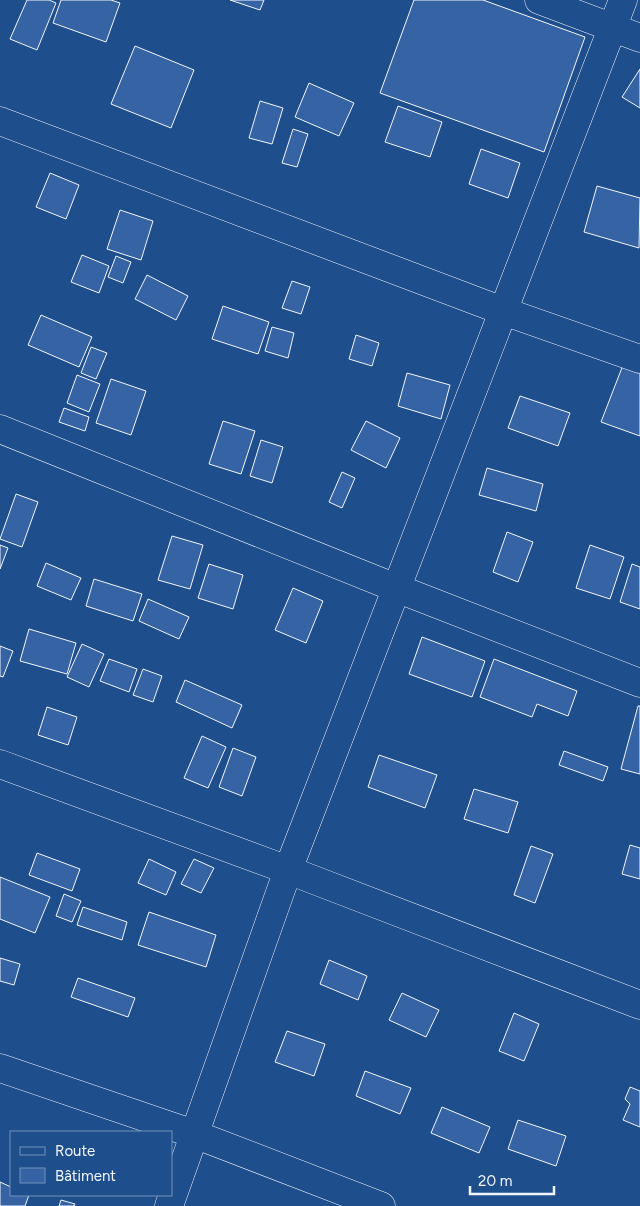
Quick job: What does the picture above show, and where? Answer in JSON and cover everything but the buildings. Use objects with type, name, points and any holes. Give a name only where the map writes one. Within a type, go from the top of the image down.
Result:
[{"type":"street","points":[[539,0],[640,38]]},
{"type":"street","points":[[172,1195],[288,870],[623,0]]},
{"type":"street","points":[[0,121],[503,311],[640,359]]},
{"type":"street","points":[[0,429],[396,588],[640,682]]},
{"type":"street","points":[[0,764],[288,870],[640,1005]]},
{"type":"street","points":[[0,1068],[194,1134],[381,1206]]}]
